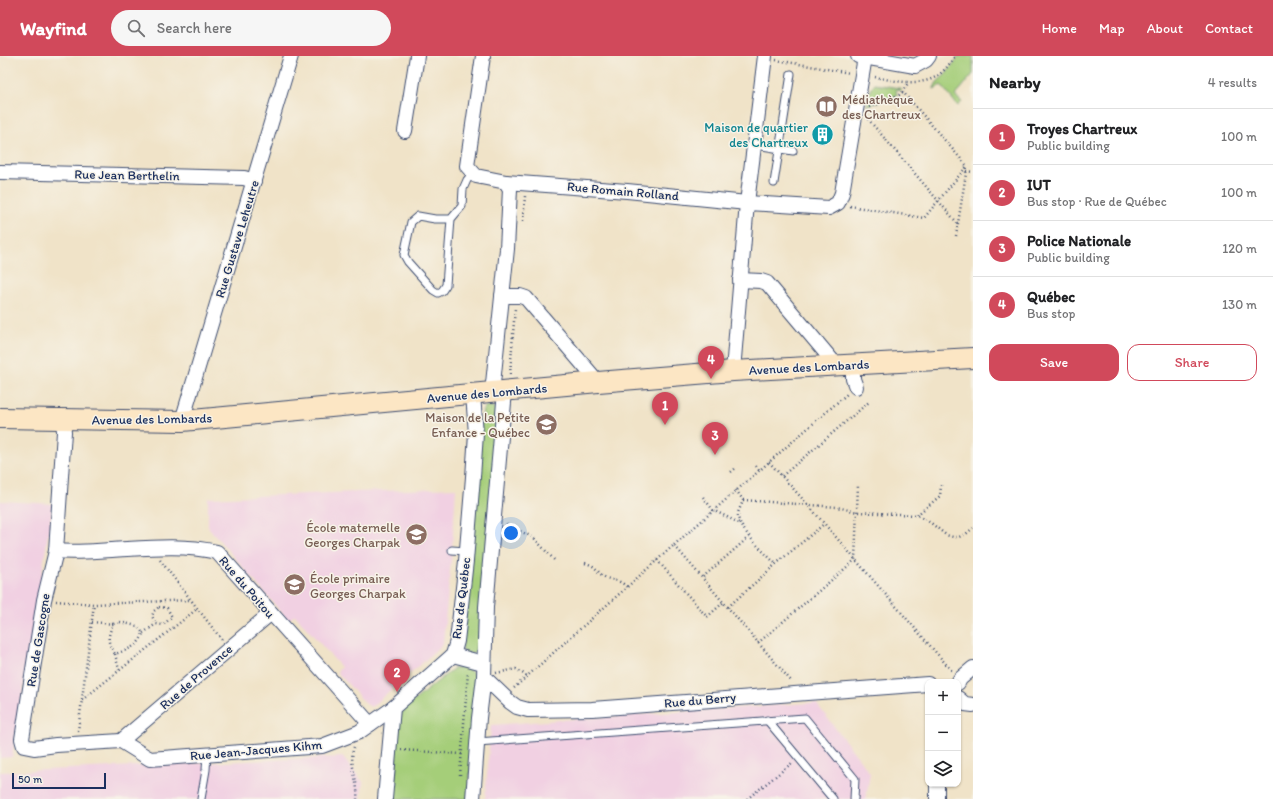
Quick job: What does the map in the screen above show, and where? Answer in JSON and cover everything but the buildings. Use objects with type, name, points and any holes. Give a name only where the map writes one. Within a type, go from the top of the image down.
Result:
[{"type":"street","name":"Rue Gustave Leheutre","points":[[182,421],[291,56]]},
{"type":"street","points":[[405,131],[417,56]]},
{"type":"street","points":[[473,173],[467,166],[483,56]]},
{"type":"street","points":[[733,371],[747,203],[765,56]]},
{"type":"street","points":[[838,203],[842,193],[861,57],[915,66],[926,60],[929,56]]},
{"type":"street","name":"Rue Jean Berthelin","points":[[0,172],[244,178],[254,181]]},
{"type":"street","name":"Rue Romain Rolland","points":[[473,173],[476,176],[506,182],[626,191],[747,203],[829,208],[838,203]]},
{"type":"street","points":[[490,393],[502,296],[506,249],[510,189],[506,182]]},
{"type":"street","points":[[740,280],[761,281],[767,284],[844,365],[856,386]]},
{"type":"street","points":[[502,296],[520,296],[526,298],[598,382]]},
{"type":"street","name":"Avenue des Lombards","points":[[0,418],[182,421],[598,382],[733,371],[973,358]]},
{"type":"street","name":"Rue de Québec","points":[[393,708],[453,655],[457,641],[476,434],[490,393]]},
{"type":"street","name":"Rue de Québec","points":[[473,799],[477,742],[491,678],[483,663],[486,607],[490,393]]},
{"type":"street","name":"Rue de Gascogne","points":[[62,420],[64,432],[56,550],[44,600],[22,739],[24,746],[34,748],[56,745],[121,741]]},
{"type":"street","name":"Rue du Poitou","points":[[56,550],[72,553],[149,547],[198,547],[217,552],[271,613],[365,728]]},
{"type":"street","name":"Rue de Provence","points":[[121,741],[271,613]]},
{"type":"street","points":[[453,655],[483,663]]},
{"type":"street","points":[[960,679],[973,668]]},
{"type":"street","name":"Rue du Berry","points":[[491,678],[510,702],[517,707],[528,710],[592,709],[925,684]]},
{"type":"street","points":[[961,688],[973,680]]},
{"type":"street","points":[[961,701],[965,704],[973,705]]},
{"type":"street","points":[[385,799],[393,708]]},
{"type":"street","name":"Rue Jean-Jacques Kihm","points":[[121,741],[150,759],[322,746],[365,728],[393,708]]},
{"type":"street","points":[[937,787],[937,799]]},
{"type":"lane","points":[[774,183],[791,74]]},
{"type":"lane","points":[[755,145],[793,151]]},
{"type":"lane","points":[[451,219],[435,219],[418,216],[411,222],[404,255],[408,262],[438,293],[442,291],[446,285],[451,219],[462,206],[463,189],[467,180],[473,173]]},
{"type":"lane","points":[[452,550],[466,551]]},
{"type":"lane","points":[[477,742],[805,718],[855,779],[854,799]]},
{"type":"lane","points":[[767,720],[833,799]]},
{"type":"lane","points":[[201,799],[207,754]]},
{"type":"path","points":[[864,109],[899,95],[903,92],[908,83]]},
{"type":"path","points":[[903,92],[967,166]]},
{"type":"path","points":[[864,115],[959,225]]},
{"type":"path","points":[[838,203],[924,218],[967,166]]},
{"type":"path","points":[[956,236],[959,225],[967,166]]},
{"type":"path","points":[[966,171],[973,172]]},
{"type":"path","points":[[509,692],[713,510],[856,386]]},
{"type":"path","points":[[782,476],[869,402]]},
{"type":"path","points":[[769,462],[809,506],[956,679]]},
{"type":"path","points":[[756,466],[759,470]]},
{"type":"path","points":[[731,472],[736,468]]},
{"type":"path","points":[[758,643],[855,560],[858,485]]},
{"type":"path","points":[[917,515],[940,496],[941,485]]},
{"type":"path","points":[[736,490],[743,500],[838,507],[857,512],[917,515],[932,523],[946,535],[953,537],[959,537],[966,534],[973,528]]},
{"type":"path","points":[[703,497],[713,510],[740,523]]},
{"type":"path","points":[[743,500],[738,514],[740,523],[776,564]]},
{"type":"path","points":[[506,530],[506,523],[534,538],[556,562]]},
{"type":"path","points":[[728,608],[776,564],[824,524]]},
{"type":"path","points":[[702,577],[750,536]]},
{"type":"path","points":[[674,545],[795,686],[795,694]]},
{"type":"path","points":[[149,547],[229,649]]},
{"type":"path","points":[[657,560],[707,617],[724,602]]},
{"type":"path","points":[[585,563],[594,566],[604,577],[614,579],[623,583],[627,587]]},
{"type":"path","points":[[44,600],[94,604],[190,600]]},
{"type":"path","points":[[115,654],[136,646],[142,639],[143,633],[156,624],[163,625],[172,617],[167,608],[168,601]]},
{"type":"path","points":[[76,744],[94,604]]},
{"type":"path","points":[[156,624],[152,616],[154,611],[159,607],[167,608]]},
{"type":"path","points":[[82,700],[197,609]]},
{"type":"path","points":[[92,622],[113,624],[120,622],[137,626],[143,633]]},
{"type":"path","points":[[113,624],[109,634],[108,644],[115,654],[119,670]]},
{"type":"path","points":[[491,678],[494,674],[516,669],[528,676]]},
{"type":"path","points":[[358,799],[352,753],[365,728]]},
{"type":"path","points":[[389,749],[462,754]]},
{"type":"path","points":[[747,799],[799,758]]},
{"type":"shaded area","points":[[456,488],[443,643],[437,650],[371,707],[366,704],[337,672],[341,667],[295,615],[288,620],[208,527],[208,498]]},
{"type":"shaded area","points":[[0,501],[53,504],[12,757],[0,758]]},
{"type":"shaded area","points":[[816,703],[870,773],[866,799],[485,799],[491,725]]},
{"type":"shaded area","points":[[343,757],[363,782],[361,799],[0,799],[0,772]]},
{"type":"green space","points":[[959,56],[973,56],[973,74],[955,96],[962,102],[958,106],[941,85],[934,88],[937,82],[946,74]]},
{"type":"green space","points":[[874,84],[902,89],[900,91],[898,89],[896,90],[897,95],[895,96],[867,106],[868,96]]},
{"type":"green space","points":[[486,406],[493,407],[498,413],[478,648],[476,652],[472,654],[464,652],[462,648],[482,415]]},
{"type":"green space","points":[[462,667],[472,672],[478,680],[468,799],[390,799],[397,725],[400,716],[405,708],[453,669]]},
{"type":"place","name":"Médiathèque des Chartreux","points":[[827,106]]},
{"type":"place","name":"Maison de quartier des Chartreux","points":[[823,134]]},
{"type":"place","name":"Québec","points":[[711,379]]},
{"type":"place","name":"Maison de la Petite Enfance - Québec","points":[[546,424]]},
{"type":"place","name":"Troyes Chartreux","points":[[665,425]]},
{"type":"place","name":"Police Nationale","points":[[715,455]]},
{"type":"place","name":"École maternelle Georges Charpak","points":[[416,534]]},
{"type":"place","name":"École primaire Georges Charpak","points":[[295,585]]},
{"type":"place","name":"IUT","points":[[397,692]]}]
